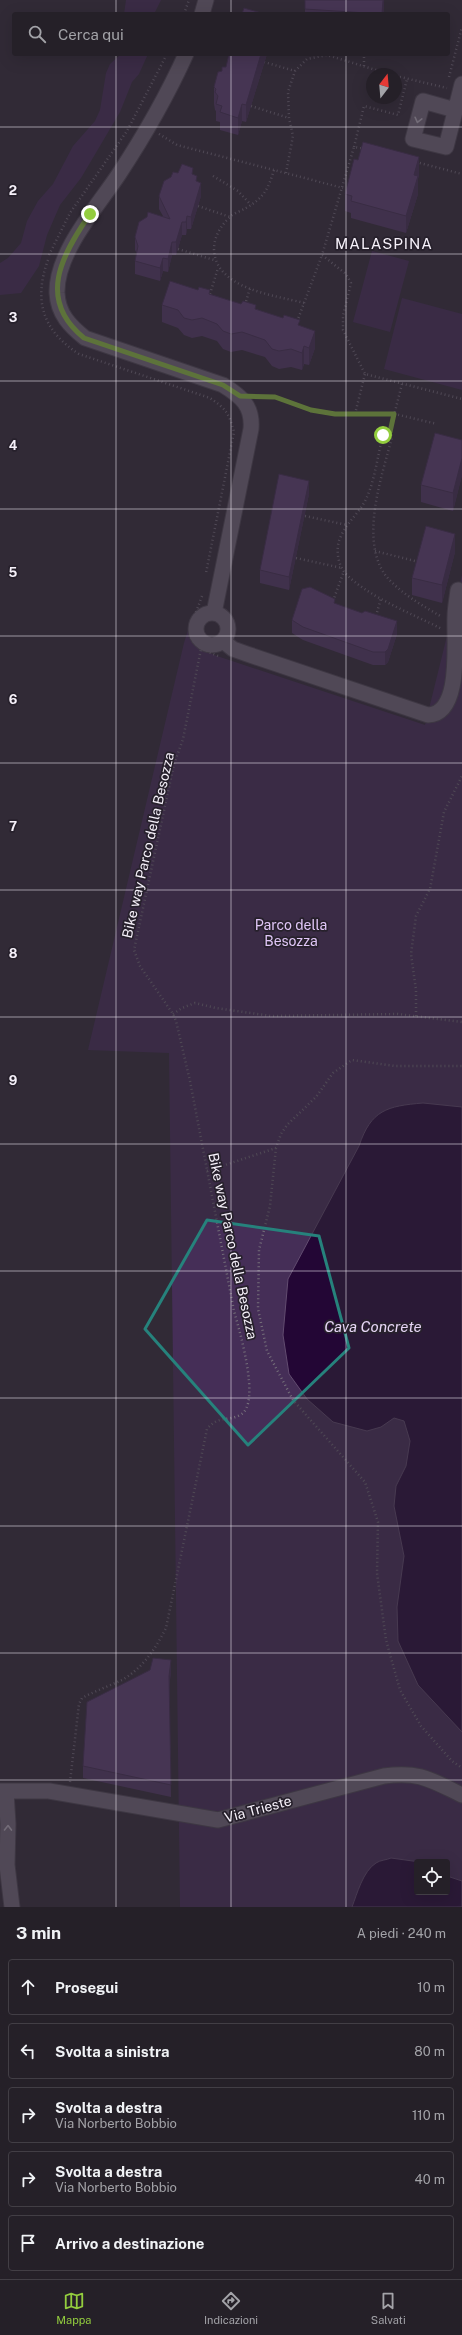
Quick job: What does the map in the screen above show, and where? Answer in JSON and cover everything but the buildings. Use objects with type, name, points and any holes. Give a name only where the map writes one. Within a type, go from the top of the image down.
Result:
[{"type":"street","points":[[203,12],[206,0]]},
{"type":"street","points":[[185,56],[148,127],[119,174],[79,230],[68,252],[58,280],[57,293],[61,312],[67,323],[84,338],[223,385],[245,401],[252,417],[251,429],[214,613]]},
{"type":"street","points":[[456,110],[462,84]]},
{"type":"street","points":[[222,641],[247,654],[428,715],[435,715],[446,708],[454,691],[456,682],[458,654],[455,617],[458,590]]},
{"type":"street","points":[[214,613],[219,614],[226,622],[228,632],[222,641],[214,645],[206,644],[196,634],[196,625],[201,617],[214,613]]},
{"type":"street","name":"Via Trieste","points":[[3,1791],[49,1791],[218,1820],[384,1776],[404,1773],[422,1776],[462,1795]]},
{"type":"street","points":[[3,1791],[8,1824],[7,1866],[12,1907]]},
{"type":"street","points":[[0,1842],[7,1866]]},
{"type":"path","points":[[185,12],[189,0]]},
{"type":"path","points":[[402,78],[446,89],[462,26]]},
{"type":"path","points":[[286,173],[293,136],[289,118],[288,92],[295,71],[307,59],[322,56]]},
{"type":"path","points":[[330,56],[370,68]]},
{"type":"path","points":[[364,56],[364,66]]},
{"type":"path","points":[[264,62],[295,71]]},
{"type":"path","points":[[295,329],[322,254],[361,126],[364,106],[398,115],[407,79]]},
{"type":"path","points":[[251,106],[289,118]]},
{"type":"path","points":[[148,127],[177,145],[342,188]]},
{"type":"path","points":[[354,147],[369,150]]},
{"type":"path","points":[[415,162],[462,174],[462,169]]},
{"type":"path","points":[[274,170],[268,190],[251,205],[230,216],[218,232],[214,245],[214,260],[218,268],[230,280],[250,288],[304,303]]},
{"type":"path","points":[[213,176],[238,191],[251,205]]},
{"type":"path","points":[[198,206],[230,216]]},
{"type":"path","points":[[178,249],[214,260]]},
{"type":"path","points":[[322,254],[346,274],[351,283],[343,316],[343,330],[365,374],[355,414]]},
{"type":"path","points":[[208,300],[218,268]]},
{"type":"path","points":[[244,308],[250,288]]},
{"type":"path","points":[[365,374],[462,399]]},
{"type":"path","points":[[402,384],[390,432],[392,437],[380,487],[373,528],[374,551],[386,575],[414,600],[446,619]]},
{"type":"path","points":[[245,401],[275,397],[311,410],[335,414],[394,414],[437,424]]},
{"type":"path","points":[[390,432],[383,435],[369,492],[363,504],[347,525],[339,542],[337,554],[343,570],[358,585],[448,632]]},
{"type":"path","points":[[305,516],[347,525]]},
{"type":"path","points":[[374,551],[421,562]]},
{"type":"path","points":[[296,558],[343,570]]},
{"type":"path","points":[[333,603],[343,570]]},
{"type":"path","points":[[375,619],[381,598]]},
{"type":"path","name":"Bike way Parco della Besozza","points":[[71,1794],[70,1780],[79,1704],[82,1698],[123,1679],[155,1651],[166,1628],[207,1429],[214,1421],[240,1415],[244,1411],[248,1399],[249,1379],[244,1345],[234,1311],[190,1081],[173,1014],[140,966],[134,950],[174,764],[183,739],[201,649]]},
{"type":"path","points":[[416,1016],[416,990],[411,954],[416,916],[430,889],[444,812],[462,776]]},
{"type":"path","points":[[173,1014],[195,1003],[216,1008],[271,1016],[398,1014],[462,1022]]},
{"type":"path","points":[[462,1066],[395,1066],[352,1060],[333,1073],[316,1097],[287,1125],[281,1134],[276,1148],[270,1206],[259,1250],[258,1309],[267,1351],[293,1400],[365,1482],[378,1522],[377,1573],[385,1632],[400,1690],[421,1726],[452,1761],[462,1768]]},
{"type":"path","points":[[206,1171],[276,1148]]},
{"type":"highlighted area","points":[[207,1220],[319,1236],[349,1348],[248,1445],[145,1329]]},
{"type":"green space","points":[[126,0],[161,0],[155,12],[124,12]]},
{"type":"green space","points":[[119,56],[147,56],[139,74],[132,82],[120,112],[81,178],[60,205],[47,235],[39,266],[21,293],[0,295],[0,263],[8,258],[21,243],[27,221],[38,201],[53,184],[73,146],[95,121],[100,110],[106,73],[110,64]]},
{"type":"green space","points":[[372,251],[409,261],[390,332],[353,322]]},
{"type":"green space","points":[[402,298],[462,314],[462,390],[384,369]]},
{"type":"green space","name":"Parco della Besozza","points":[[462,575],[462,1907],[180,1907],[169,1053],[88,1050],[189,627],[191,638],[194,643],[202,649],[217,656],[425,725]]},
{"type":"water","name":"Cava Concrete","points":[[423,1103],[462,1107],[462,1732],[418,1685],[398,1641],[397,1607],[404,1556],[394,1506],[396,1486],[406,1466],[410,1441],[404,1421],[394,1418],[381,1427],[367,1431],[333,1422],[307,1399],[289,1374],[283,1335],[288,1279],[369,1125],[375,1117],[390,1108]]},
{"type":"water","points":[[391,1858],[414,1861],[414,1895],[450,1895],[450,1877],[462,1881],[462,1907],[352,1907],[367,1871],[378,1862]]},
{"type":"district","name":"MALASPINA","points":[[384,244]]},
{"type":"route","points":[[90,214],[79,230],[68,252],[58,280],[57,293],[61,312],[67,323],[84,338],[223,385],[240,396],[275,397],[311,410],[335,414],[394,414],[390,432],[383,435]]}]
